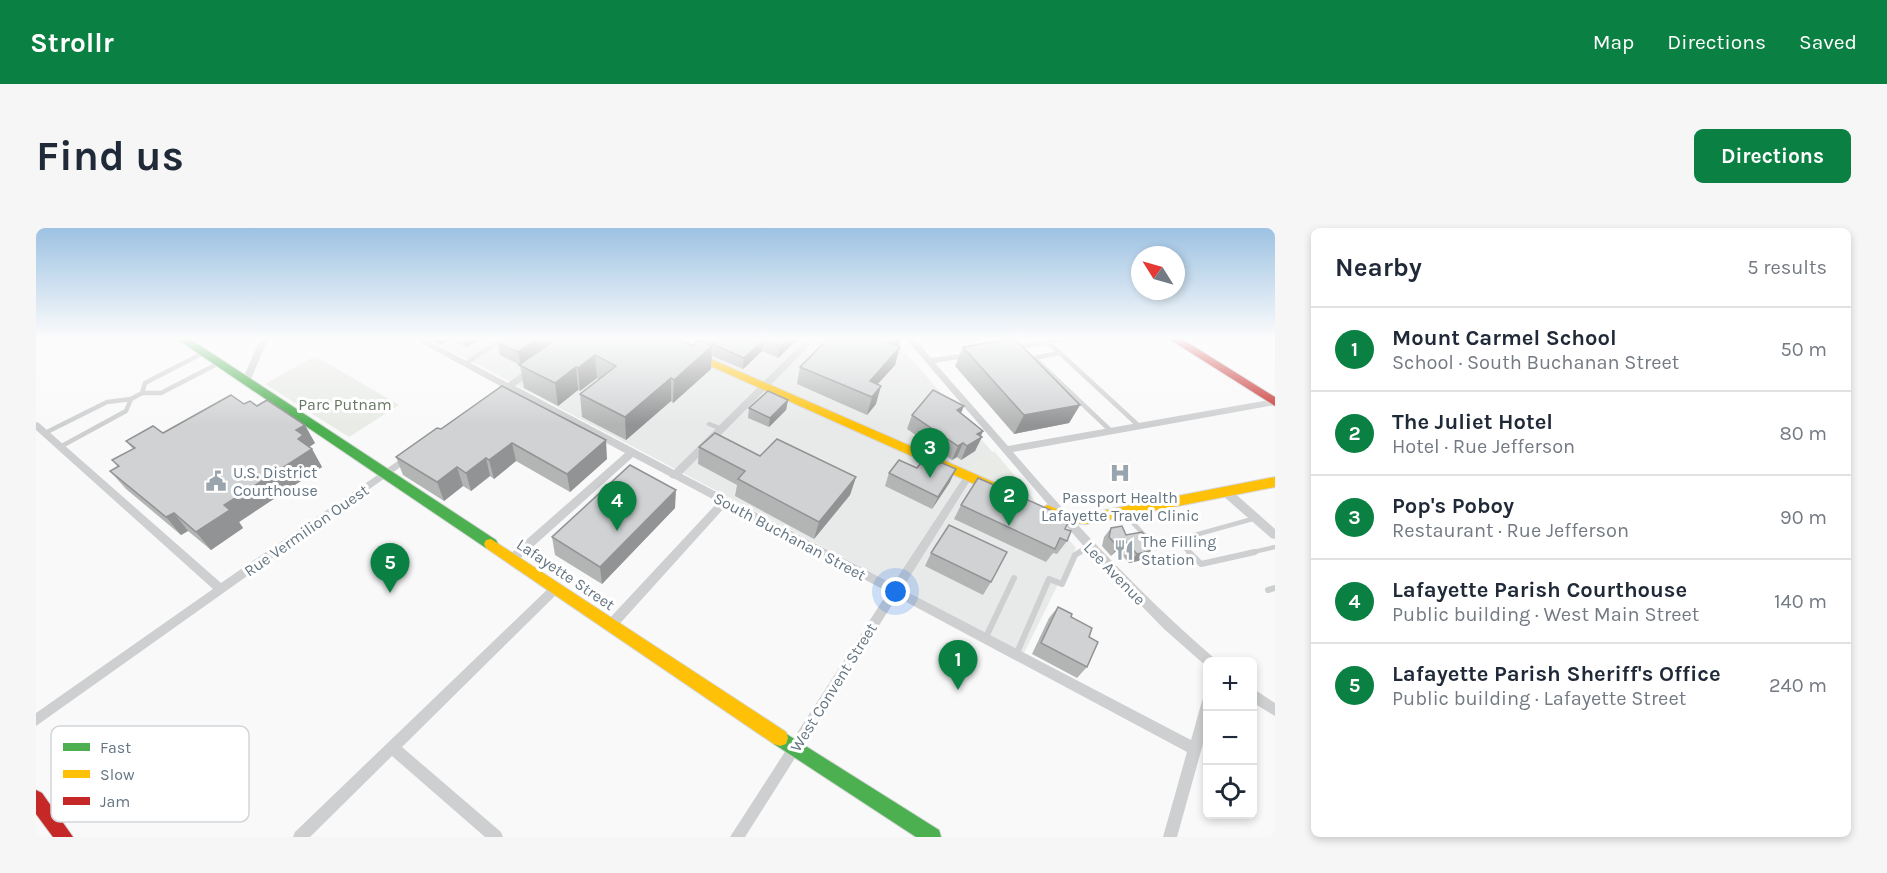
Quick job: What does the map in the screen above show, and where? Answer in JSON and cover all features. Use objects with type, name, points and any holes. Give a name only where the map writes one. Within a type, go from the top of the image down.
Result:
[{"type":"street","name":"Lafayette Street","points":[[226,367],[387,473],[794,748],[932,837]]},
{"type":"street","points":[[246,381],[253,367]]},
{"type":"street","name":"South Buchanan Street","points":[[470,367],[502,391],[675,476],[1195,749]]},
{"type":"street","points":[[502,391],[535,367]]},
{"type":"street","points":[[720,367],[1010,495]]},
{"type":"street","points":[[675,476],[784,367]]},
{"type":"street","name":"Lee Avenue","points":[[935,367],[1088,546],[1128,588],[1204,657]]},
{"type":"street","points":[[1220,367],[1275,402]]},
{"type":"street","points":[[1006,450],[1275,402]]},
{"type":"street","points":[[36,425],[221,590]]},
{"type":"street","name":"Rue Vermilion Ouest","points":[[36,720],[424,447]]},
{"type":"street","points":[[513,558],[630,453]]},
{"type":"street","name":"West Convent Street","points":[[737,837],[968,477]]},
{"type":"street","points":[[1031,504],[1063,517],[1086,519],[1275,482]]},
{"type":"street","points":[[1226,492],[1275,535]]},
{"type":"street","points":[[611,625],[724,502]]},
{"type":"street","points":[[300,837],[557,587]]},
{"type":"street","points":[[1257,697],[1275,710]]},
{"type":"street","points":[[1170,837],[1205,711]]},
{"type":"street","points":[[392,747],[496,837]]},
{"type":"street","points":[[36,799],[51,819]]},
{"type":"street","points":[[53,822],[64,837]]},
{"type":"lane","points":[[142,393],[145,383],[175,367]]},
{"type":"lane","points":[[45,433],[107,402],[131,399],[142,393],[161,393],[210,367]]},
{"type":"lane","points":[[1044,367],[1111,431]]},
{"type":"lane","points":[[1075,367],[1139,426]]},
{"type":"lane","points":[[60,447],[126,411],[131,399]]},
{"type":"lane","points":[[710,424],[722,429]]},
{"type":"lane","points":[[1123,512],[1156,548]]},
{"type":"lane","points":[[1256,518],[1177,540],[1201,564],[1275,547]]},
{"type":"lane","points":[[1016,655],[1049,579],[1062,584],[1075,555],[1088,546]]},
{"type":"lane","points":[[986,639],[1014,578]]},
{"type":"lane","points":[[1268,590],[1275,588]]},
{"type":"shaded area","points":[[483,367],[919,367],[1076,548],[1024,653]]},
{"type":"green space","name":"Parc Putnam","points":[[295,367],[335,367],[399,405],[349,437],[265,384]]},
{"type":"green space","points":[[994,451],[1029,493],[1024,495],[963,469]]},
{"type":"building","points":[[524,367],[575,367],[555,383]]},
{"type":"building","points":[[614,367],[688,367],[674,380],[671,378],[625,417],[580,394]]},
{"type":"building","points":[[801,367],[882,367],[870,381],[881,386],[872,397]]},
{"type":"building","points":[[981,367],[1043,367],[1080,405],[1024,415]]},
{"type":"building","points":[[502,386],[606,440],[567,474],[512,443],[466,473],[457,467],[437,482],[396,457],[437,428],[441,429]]},
{"type":"building","points":[[933,390],[964,406],[957,410],[983,431],[977,434],[982,437],[967,446],[963,443],[958,446],[912,415]]},
{"type":"building","points":[[768,391],[788,400],[770,418],[749,408]]},
{"type":"building","name":"U.S. District Courthouse","points":[[231,395],[244,404],[250,401],[257,406],[267,400],[305,425],[296,430],[303,435],[298,439],[312,449],[224,505],[230,510],[196,532],[174,513],[166,517],[110,471],[119,466],[112,460],[135,448],[126,441],[153,426],[163,433]]},
{"type":"building","points":[[715,433],[760,456],[777,439],[856,477],[819,522],[738,479],[745,471],[699,447]]},
{"type":"building","points":[[926,456],[956,469],[938,497],[889,473],[899,460],[917,468]]},
{"type":"building","points":[[630,465],[676,490],[600,567],[552,537]]},
{"type":"building","points":[[978,478],[1064,516],[1069,520],[1065,529],[1071,531],[1067,541],[1060,538],[1055,549],[961,505]]},
{"type":"building","points":[[949,525],[1007,552],[991,582],[931,553]]},
{"type":"building","points":[[1122,526],[1126,535],[1142,532],[1150,540],[1150,551],[1137,554],[1125,541],[1118,547],[1109,537],[1111,528]]},
{"type":"building","points":[[1058,607],[1092,628],[1089,637],[1098,642],[1087,667],[1041,643]]},
{"type":"traffic: fast","points":[[225,367],[491,544]]},
{"type":"traffic: fast","points":[[780,738],[932,837]]},
{"type":"traffic: slow","points":[[720,367],[995,488]]},
{"type":"traffic: slow","points":[[1047,510],[1063,517],[1086,519],[1275,482]]},
{"type":"traffic: slow","points":[[491,544],[780,738]]},
{"type":"traffic: jam","points":[[1220,367],[1275,402]]},
{"type":"traffic: jam","points":[[36,799],[51,819]]},
{"type":"traffic: jam","points":[[53,822],[64,837]]},
{"type":"place","name":"Passport Health Lafayette Travel Clinic","points":[[1120,473]]},
{"type":"place","name":"Pop's Poboy","points":[[930,478]]},
{"type":"place","name":"U.S. District Courthouse","points":[[216,481]]},
{"type":"place","name":"The Juliet Hotel","points":[[1009,526]]},
{"type":"place","name":"Lafayette Parish Courthouse","points":[[617,531]]},
{"type":"place","name":"The Filling Station","points":[[1124,550]]},
{"type":"place","name":"Lafayette Parish Sheriff's Office","points":[[390,593]]},
{"type":"place","name":"Mount Carmel School","points":[[958,690]]}]
